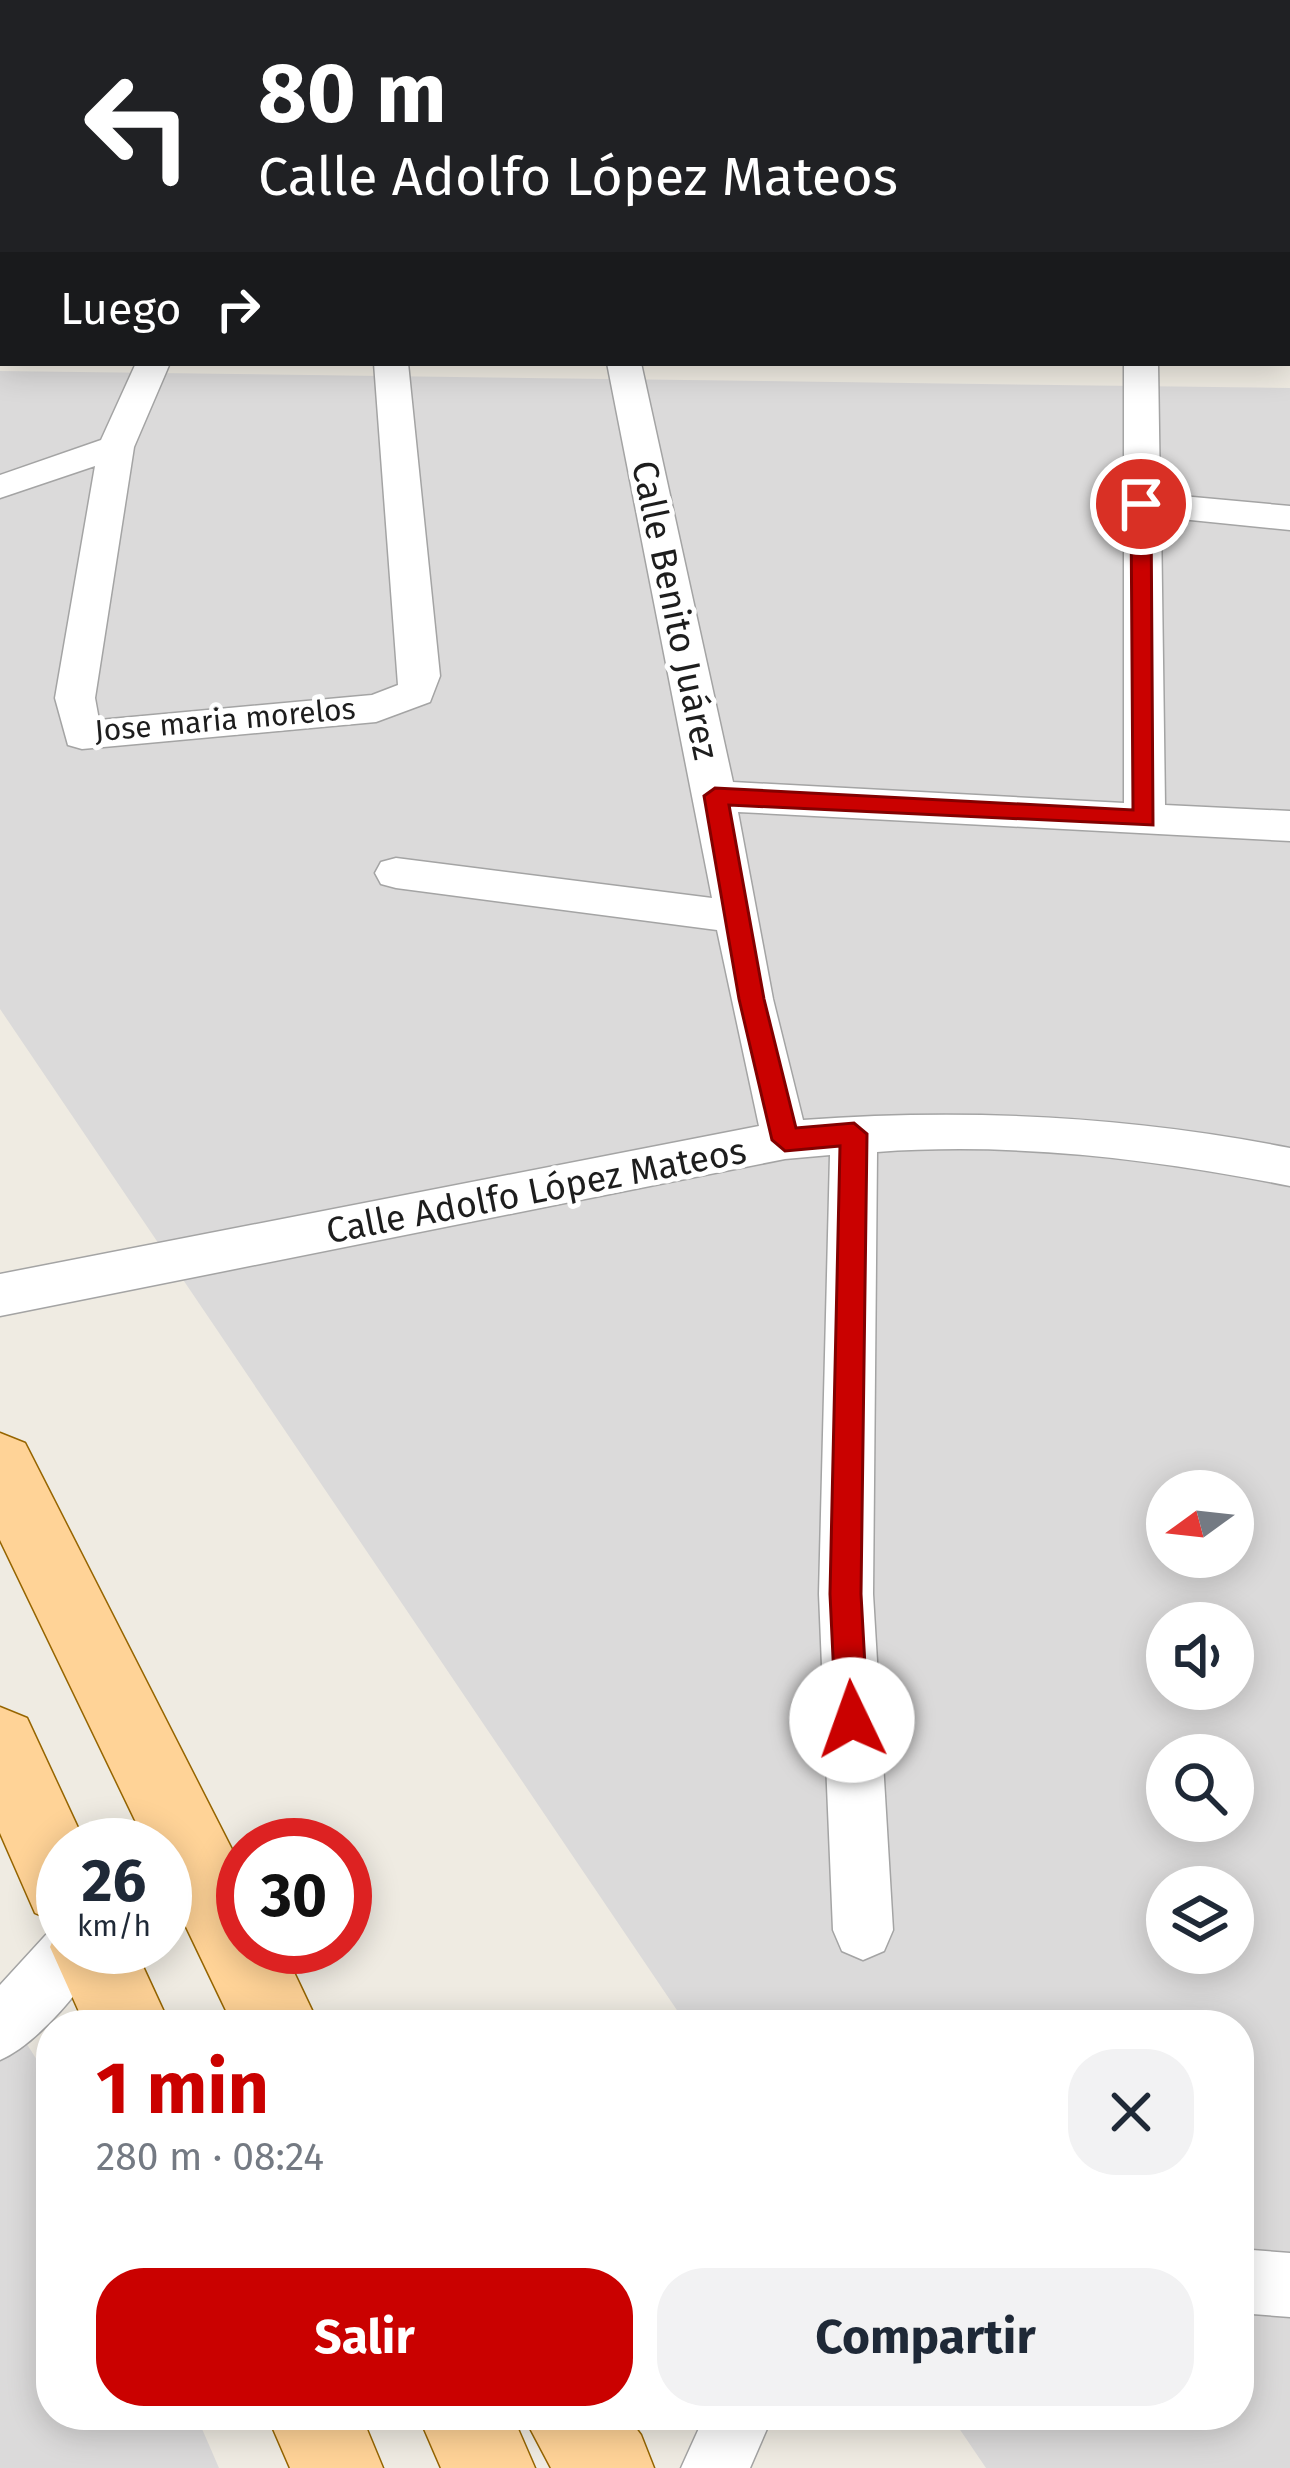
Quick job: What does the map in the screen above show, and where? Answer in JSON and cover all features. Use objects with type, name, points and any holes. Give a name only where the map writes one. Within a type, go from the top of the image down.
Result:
[{"type":"main road","points":[[0,1465],[270,2010]]},
{"type":"main road","points":[[0,1744],[36,1825]]},
{"type":"main road","points":[[104,1974],[121,2010]]},
{"type":"main road","points":[[320,2430],[337,2468]]},
{"type":"main road","points":[[471,2430],[489,2468]]},
{"type":"main road","points":[[580,2430],[608,2468]]},
{"type":"street","name":"Jose maria morelos","points":[[151,366],[116,447],[75,698],[79,731],[91,736],[399,702],[416,693],[420,676],[391,366]]},
{"type":"street","name":"Calle Benito Juárez","points":[[625,366],[785,1140]]},
{"type":"street","points":[[1141,366],[1145,819]]},
{"type":"street","points":[[0,488],[116,447]]},
{"type":"street","points":[[1141,504],[1290,518]]},
{"type":"street","points":[[715,796],[1290,826]]},
{"type":"street","points":[[396,873],[736,917]]},
{"type":"street","name":"Calle Adolfo López Mateos","points":[[0,1295],[785,1140],[854,1134],[1032,1132],[1193,1148],[1290,1167]]},
{"type":"street","points":[[854,1134],[846,1594],[863,1930]]},
{"type":"street","points":[[0,2030],[51,1974]]},
{"type":"street","points":[[1254,2282],[1290,2285]]},
{"type":"street","points":[[715,2468],[733,2430]]},
{"type":"shaded area","points":[[0,371],[1290,388],[1290,2468],[986,2468],[960,2430],[1254,2430],[1254,2010],[677,2010],[0,1009]]},
{"type":"shaded area","points":[[0,2002],[36,2058],[36,2430],[203,2430],[219,2468],[0,2468]]},
{"type":"route","points":[[852,1720],[846,1594],[854,1134],[785,1140],[751,999],[715,796],[1145,819],[1141,504]]}]
